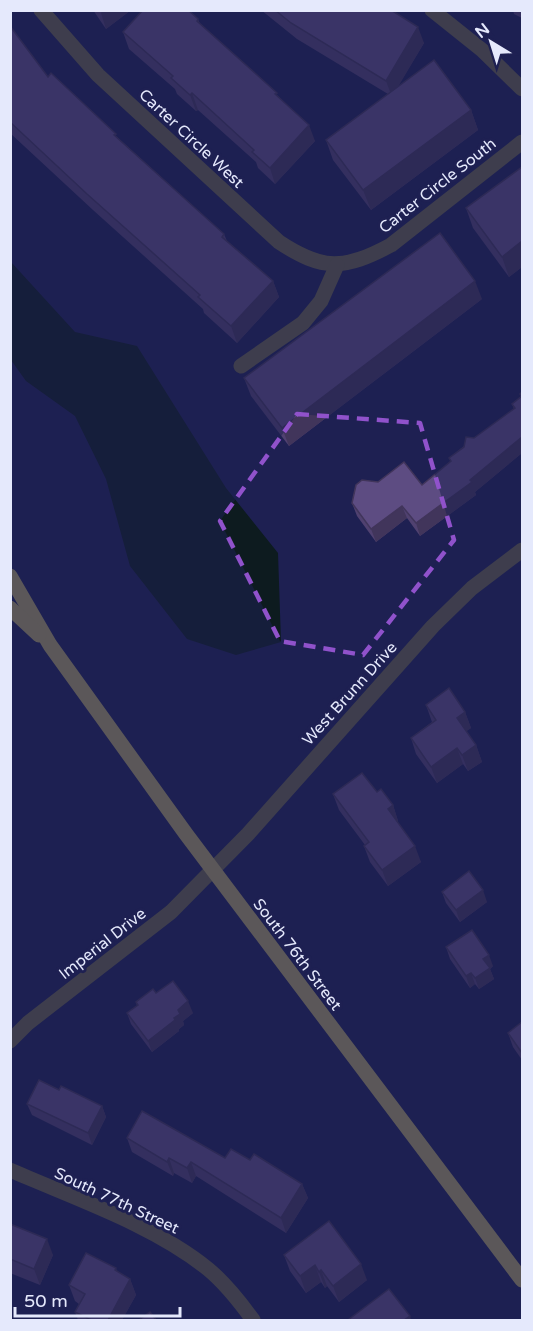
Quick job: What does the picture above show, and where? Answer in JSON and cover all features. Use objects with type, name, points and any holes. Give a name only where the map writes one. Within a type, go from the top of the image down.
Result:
[{"type":"main road","name":"South 76th Street","points":[[10,576],[50,645],[213,871],[522,1280]]},
{"type":"main road","name":"South 76th Street","points":[[10,609],[50,645]]},
{"type":"street","name":"Carter Circle West","points":[[41,10],[98,75],[279,243],[300,256],[320,264],[337,265]]},
{"type":"street","points":[[432,10],[482,50],[522,88]]},
{"type":"street","name":"Carter Circle South","points":[[337,265],[374,254],[391,245],[522,142]]},
{"type":"street","points":[[241,366],[303,323],[321,301],[337,265]]},
{"type":"street","name":"West Brunn Drive","points":[[213,871],[249,834],[433,626],[472,588],[522,550]]},
{"type":"street","name":"Imperial Drive","points":[[10,1041],[28,1023],[171,912],[213,871]]},
{"type":"street","name":"South 77th Street","points":[[10,1170],[135,1225],[172,1244],[208,1269],[236,1298],[253,1320]]},
{"type":"highlighted area","points":[[297,414],[420,423],[454,540],[363,655],[280,641],[220,521]]},
{"type":"shaded area","points":[[11,262],[75,332],[137,346],[226,488],[278,553],[281,642],[236,655],[187,639],[130,566],[106,479],[75,416],[26,381],[11,360]]},
{"type":"building","points":[[143,10],[188,10],[309,125],[270,168],[252,152],[254,150],[192,93],[190,95],[171,78],[173,76],[123,32]]},
{"type":"building","points":[[275,10],[391,10],[418,27],[386,81],[291,23]]},
{"type":"building","points":[[10,26],[48,77],[51,73],[116,134],[114,135],[224,234],[222,237],[273,281],[231,326],[10,122]]},
{"type":"building","points":[[434,60],[471,110],[363,190],[326,140]]},
{"type":"building","points":[[522,167],[522,241],[502,257],[466,208]]},
{"type":"building","points":[[440,233],[475,281],[282,428],[244,378]]},
{"type":"building","points":[[522,396],[522,437],[470,480],[472,482],[416,523],[402,506],[371,529],[352,503],[356,485],[362,480],[378,482],[404,462],[422,485],[451,461],[449,458],[464,447],[466,437],[474,438],[515,408],[512,404]]},
{"type":"building","points":[[449,688],[465,712],[457,718],[476,745],[462,755],[457,748],[431,767],[411,738],[436,720],[426,705]]},
{"type":"building","points":[[362,773],[377,792],[381,789],[393,805],[388,809],[415,846],[382,870],[364,846],[369,842],[333,794]]},
{"type":"building","points":[[469,871],[483,890],[456,910],[442,892]]},
{"type":"building","points":[[472,930],[489,955],[483,959],[490,968],[475,978],[471,973],[466,976],[446,947]]},
{"type":"building","points":[[173,981],[188,1001],[178,1010],[180,1014],[174,1018],[175,1020],[148,1041],[127,1013],[138,1005],[136,1002],[153,989],[156,993]]},
{"type":"building","points":[[522,1022],[522,1053],[508,1033]]},
{"type":"building","points":[[39,1080],[59,1090],[61,1086],[102,1106],[88,1133],[27,1104]]},
{"type":"building","points":[[142,1111],[225,1158],[231,1149],[250,1160],[254,1154],[302,1184],[281,1218],[191,1162],[187,1168],[169,1158],[167,1162],[127,1138]]},
{"type":"building","points":[[329,1221],[361,1264],[333,1286],[315,1265],[300,1276],[284,1255]]},
{"type":"building","points":[[10,1224],[47,1239],[34,1269],[10,1259]]},
{"type":"building","points":[[86,1253],[116,1268],[115,1270],[130,1279],[108,1320],[91,1320],[75,1312],[85,1294],[69,1285]]},
{"type":"building","points":[[389,1289],[410,1316],[404,1320],[348,1320]]},
{"type":"building","points":[[150,1312],[156,1320],[139,1320]]}]
